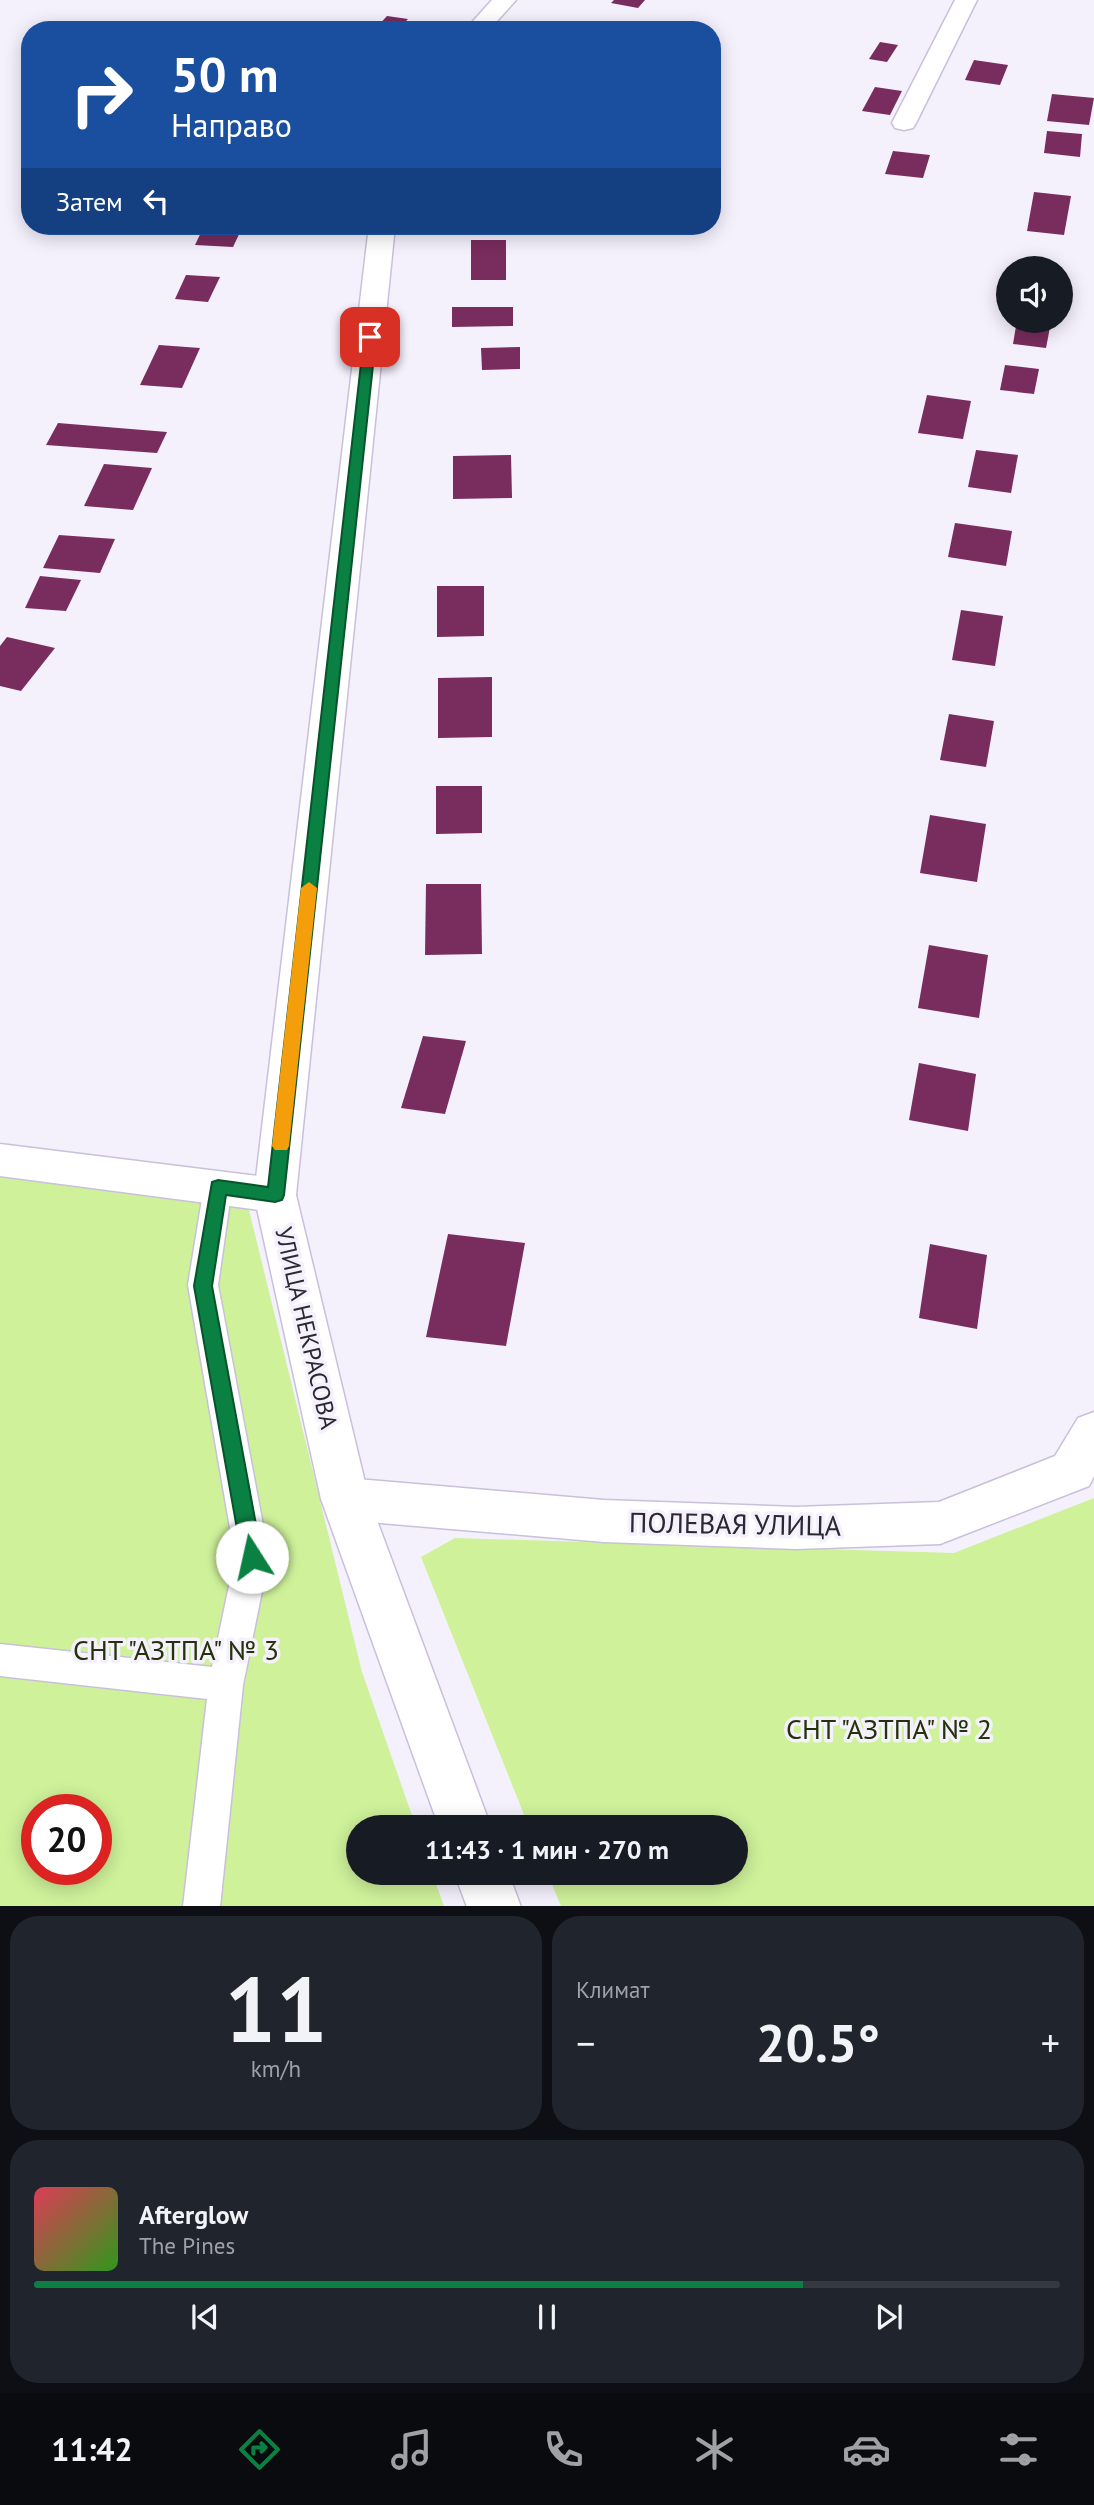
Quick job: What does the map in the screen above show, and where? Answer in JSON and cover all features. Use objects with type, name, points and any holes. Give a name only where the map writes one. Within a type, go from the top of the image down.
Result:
[{"type":"main road","points":[[484,21],[505,0]]},
{"type":"main road","points":[[904,123],[965,0]]},
{"type":"main road","name":"УЛИЦА НЕКРАСОВА","points":[[381,235],[275,1195],[345,1499],[461,1815]]},
{"type":"main road","points":[[0,1160],[275,1195]]},
{"type":"main road","name":"ПОЛЕВАЯ УЛИЦА","points":[[345,1499],[604,1521],[796,1528],[940,1523],[1072,1471],[1094,1432]]},
{"type":"main road","points":[[486,1885],[494,1906]]},
{"type":"lane","points":[[201,1906],[226,1685],[252,1557],[203,1286],[218,1187]]},
{"type":"lane","points":[[0,1660],[226,1685]]},
{"type":"green space","name":"СНТ \"АЗТПА\" № 3","points":[[0,1176],[248,1206],[362,1672],[412,1815],[346,1815],[346,1885],[436,1885],[444,1906],[0,1906]]},
{"type":"green space","name":"СНТ \"АЗТПА\" № 2","points":[[1094,1498],[1094,1906],[561,1906],[552,1885],[748,1885],[748,1815],[524,1815],[421,1557],[455,1538],[954,1553]]},
{"type":"building","points":[[614,0],[645,0],[638,8],[611,3]]},
{"type":"building","points":[[387,16],[408,19],[406,21],[382,21]]},
{"type":"building","points":[[880,42],[898,45],[887,62],[869,59]]},
{"type":"building","points":[[974,60],[1008,65],[1000,85],[965,80]]},
{"type":"building","points":[[875,87],[902,91],[890,115],[862,111]]},
{"type":"building","points":[[1052,94],[1094,98],[1089,125],[1047,121]]},
{"type":"building","points":[[1047,131],[1082,134],[1080,157],[1044,153]]},
{"type":"building","points":[[893,151],[930,155],[923,178],[885,174]]},
{"type":"building","points":[[1034,192],[1071,196],[1064,235],[1027,231]]},
{"type":"building","points":[[200,235],[239,235],[233,247],[195,245]]},
{"type":"building","points":[[471,240],[506,240],[506,280],[471,280]]},
{"type":"building","points":[[186,275],[220,277],[208,302],[175,299]]},
{"type":"building","points":[[452,307],[513,307],[513,326],[452,327]]},
{"type":"building","points":[[1015,333],[1049,333],[1046,348],[1013,344]]},
{"type":"building","points":[[159,345],[200,348],[182,388],[140,385]]},
{"type":"building","points":[[520,347],[520,369],[482,370],[481,348]]},
{"type":"building","points":[[1005,365],[1039,369],[1034,394],[1000,390]]},
{"type":"building","points":[[927,395],[971,401],[963,439],[918,433]]},
{"type":"building","points":[[58,423],[167,432],[157,453],[46,445]]},
{"type":"building","points":[[976,450],[1018,455],[1011,493],[968,487]]},
{"type":"building","points":[[511,455],[512,498],[453,499],[453,456]]},
{"type":"building","points":[[104,464],[152,468],[133,510],[84,506]]},
{"type":"building","points":[[955,523],[1012,531],[1006,566],[948,557]]},
{"type":"building","points":[[59,535],[115,539],[100,573],[43,568]]},
{"type":"building","points":[[40,576],[81,580],[66,611],[25,608]]},
{"type":"building","points":[[437,586],[484,586],[484,636],[437,637]]},
{"type":"building","points":[[961,610],[1003,616],[995,666],[952,660]]},
{"type":"building","points":[[7,637],[55,648],[21,691],[0,686],[0,646]]},
{"type":"building","points":[[492,677],[492,737],[438,738],[438,678]]},
{"type":"building","points":[[949,714],[994,721],[986,767],[940,760]]},
{"type":"building","points":[[436,786],[482,786],[482,833],[436,834]]},
{"type":"building","points":[[930,815],[986,824],[977,882],[920,873]]},
{"type":"building","points":[[426,884],[481,884],[482,954],[425,955]]},
{"type":"building","points":[[929,945],[988,955],[979,1018],[918,1008]]},
{"type":"building","points":[[423,1036],[466,1041],[445,1114],[401,1108]]},
{"type":"building","points":[[919,1063],[976,1074],[968,1131],[909,1120]]},
{"type":"building","points":[[448,1234],[525,1243],[506,1346],[426,1337]]},
{"type":"building","points":[[930,1244],[987,1255],[977,1329],[919,1318]]},
{"type":"slow traffic","points":[[281,1146],[309,888]]},
{"type":"route","points":[[252,1557],[203,1286],[218,1187],[275,1195],[370,337]]}]
